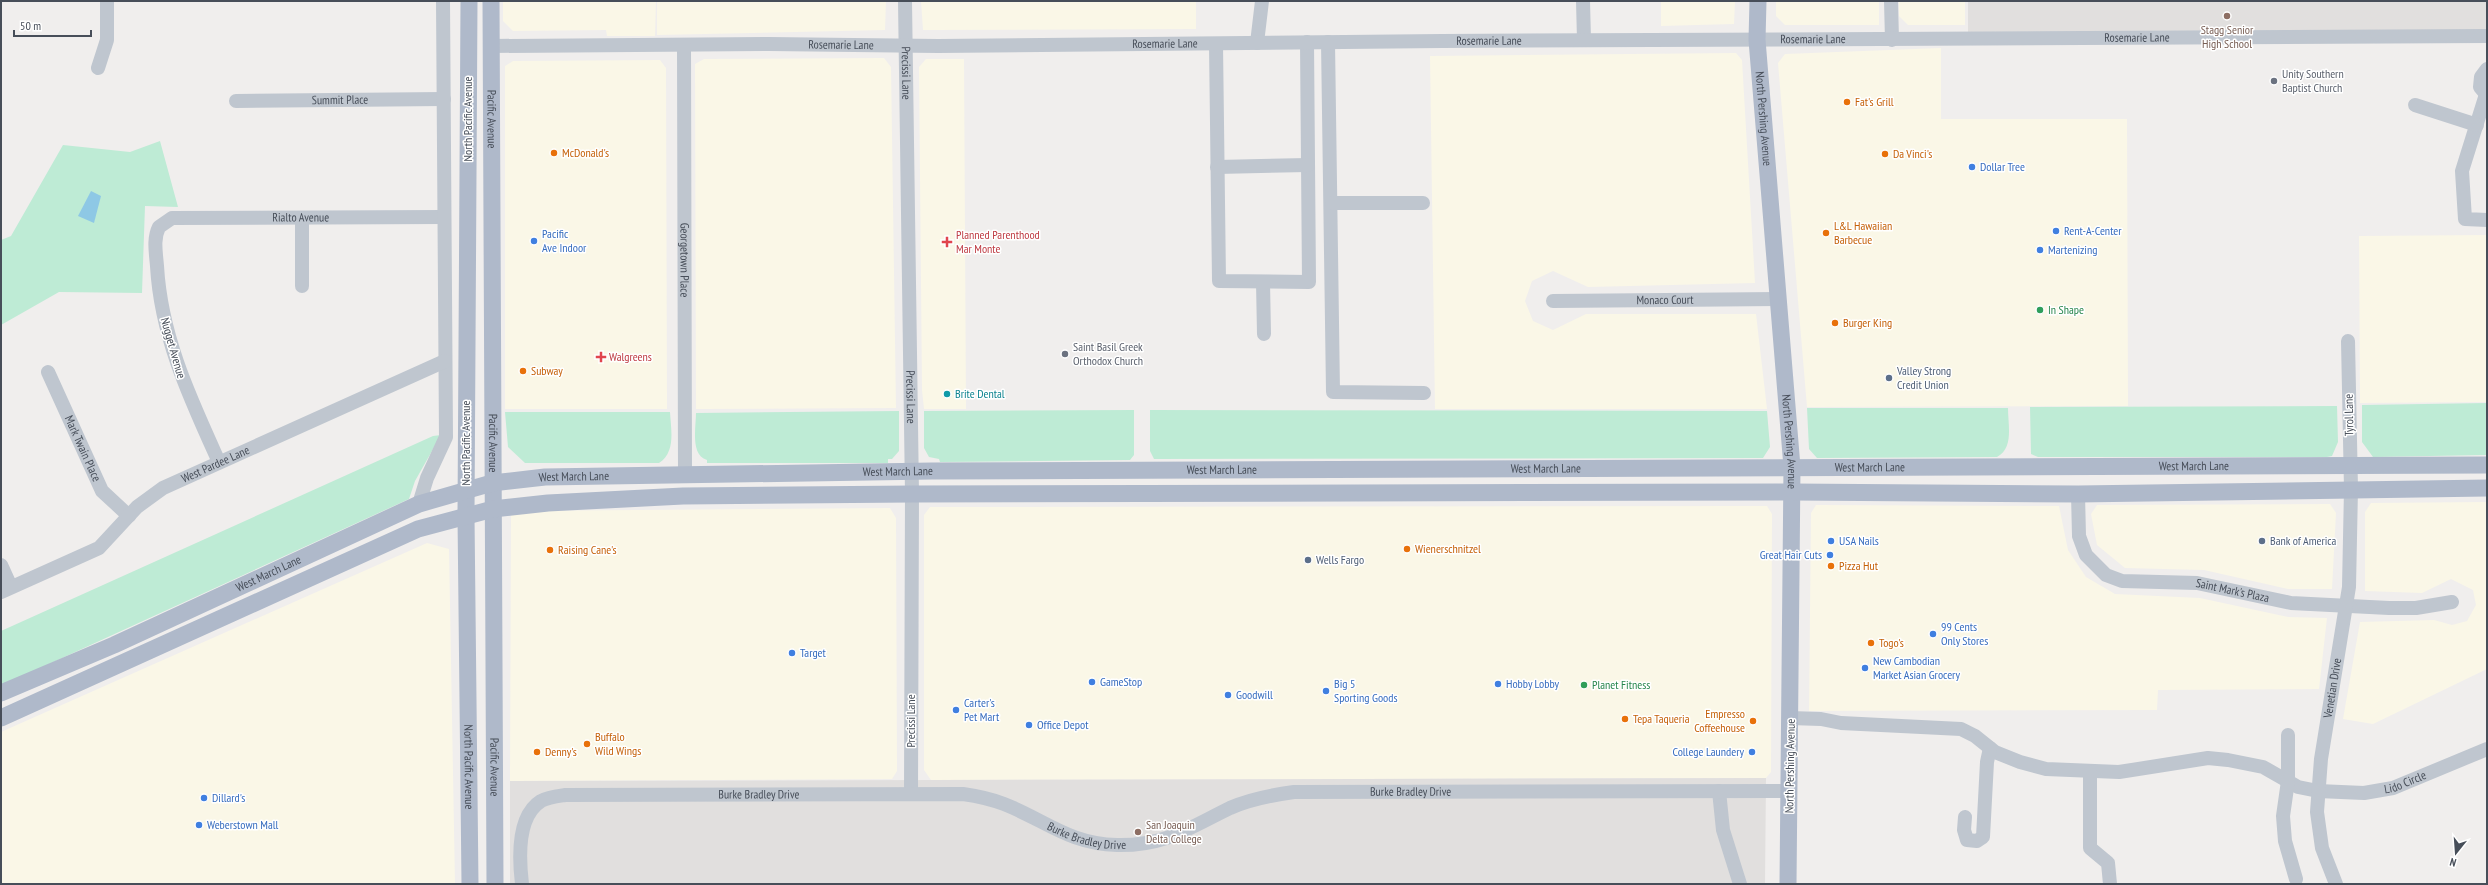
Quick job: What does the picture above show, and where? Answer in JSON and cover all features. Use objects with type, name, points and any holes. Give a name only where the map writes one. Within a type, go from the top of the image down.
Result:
[{"type":"main road","points":[[469,1],[482,39],[492,46]]},
{"type":"main road","name":"North Pacific Avenue","points":[[469,1],[466,516],[470,884]]},
{"type":"main road","name":"Pacific Avenue","points":[[491,1],[495,884]]},
{"type":"main road","name":"North Pershing Avenue","points":[[1758,1],[1757,40],[1792,467],[1788,884]]},
{"type":"main road","name":"West March Lane","points":[[1,693],[114,645],[420,504],[492,483],[546,477],[685,473],[912,471],[1792,467],[2351,467],[2487,465]]},
{"type":"main road","name":"West March Lane","points":[[1,718],[418,529],[493,510],[548,503],[683,496],[912,494],[1792,492],[2078,494],[2487,488]]},
{"type":"street","points":[[98,68],[106,40],[107,1]]},
{"type":"street","points":[[420,504],[427,478],[446,437],[443,1]]},
{"type":"street","name":"Precissi Lane","points":[[905,1],[912,471],[911,794]]},
{"type":"street","points":[[1256,43],[1262,1]]},
{"type":"street","points":[[1583,1],[1584,40]]},
{"type":"street","points":[[1891,1],[1892,40]]},
{"type":"street","name":"Rosemarie Lane","points":[[492,46],[905,46],[1584,40],[1892,40],[2487,36]]},
{"type":"street","points":[[1216,44],[1219,281],[1308,282],[1307,42]]},
{"type":"street","points":[[1328,42],[1332,203],[1334,392],[1424,393]]},
{"type":"street","name":"Georgetown Place","points":[[684,46],[685,473]]},
{"type":"street","points":[[2487,69],[2481,77],[2480,87],[2485,98],[2462,171],[2461,184],[2465,219],[2487,220]]},
{"type":"street","name":"Summit Place","points":[[236,101],[444,99]]},
{"type":"street","points":[[2415,105],[2477,125]]},
{"type":"street","points":[[1217,167],[1308,165]]},
{"type":"street","points":[[1332,203],[1423,203]]},
{"type":"street","name":"Rialto Avenue","points":[[159,227],[172,218],[444,217]]},
{"type":"street","points":[[302,218],[302,286]]},
{"type":"street","name":"Nugget Avenue","points":[[159,227],[156,241],[159,292],[168,338],[181,377],[219,462]]},
{"type":"street","points":[[1263,282],[1264,334]]},
{"type":"street","name":"Monaco Court","points":[[1553,301],[1778,299]]},
{"type":"street","name":"Tyrol Lane","points":[[2348,340],[2351,489]]},
{"type":"street","name":"West Pardee Lane","points":[[6,590],[99,548],[149,496],[162,488],[445,360]]},
{"type":"street","name":"Mark Twain Place","points":[[48,372],[102,491],[129,516]]},
{"type":"street","name":"Venetian Drive","points":[[2336,884],[2327,864],[2319,832],[2317,812],[2321,759],[2347,605],[2351,489]]},
{"type":"street","name":"Saint Mark's Plaza","points":[[2078,494],[2077,526],[2082,546],[2092,563],[2112,578],[2129,583],[2198,583],[2291,604],[2416,608],[2452,602]]},
{"type":"street","points":[[1,565],[6,590]]},
{"type":"street","name":"Lido Circle","points":[[1790,718],[1821,719],[1841,724],[1961,729],[1975,736],[1990,748],[2020,762],[2046,769],[2119,772],[2208,758],[2263,768],[2298,788],[2318,791],[2364,793],[2393,788],[2487,749]]},
{"type":"street","points":[[2288,735],[2288,781],[2283,816],[2285,841],[2296,879]]},
{"type":"street","points":[[1965,817],[1964,830],[1967,840],[1978,841],[1983,837],[1987,762],[1990,748]]},
{"type":"street","points":[[2090,772],[2090,848],[2108,863],[2110,884]]},
{"type":"street","points":[[1719,791],[1723,830],[1740,884]]},
{"type":"street","name":"Burke Bradley Drive","points":[[522,884],[521,856],[526,819],[532,809],[543,799],[565,795],[963,794],[982,797],[1021,811],[1054,830],[1074,838],[1116,845],[1135,844],[1174,836],[1231,808],[1253,800],[1294,792],[1789,791]]},
{"type":"shaded area","points":[[503,1],[656,1],[655,36],[607,36],[606,30],[513,31],[503,21]]},
{"type":"shaded area","points":[[657,1],[886,1],[885,30],[657,35]]},
{"type":"shaded area","points":[[921,1],[1196,1],[1196,29],[923,30]]},
{"type":"shaded area","points":[[1661,1],[1735,1],[1734,24],[1661,26]]},
{"type":"shaded area","points":[[1776,1],[1879,1],[1879,25],[1785,25],[1776,16]]},
{"type":"shaded area","points":[[1899,1],[1965,1],[1965,25],[1908,25],[1899,16]]},
{"type":"shaded area","name":"Stagg Senior High School","points":[[1968,1],[2487,1],[2487,30],[1968,32]]},
{"type":"shaded area","points":[[1941,48],[1941,119],[2127,119],[2128,406],[1807,407],[1778,63],[1785,54]]},
{"type":"shaded area","points":[[1736,53],[1742,60],[1755,283],[1588,287],[1553,271],[1532,281],[1525,301],[1533,321],[1553,330],[1586,314],[1756,314],[1767,409],[1435,409],[1430,56]]},
{"type":"shaded area","points":[[884,58],[891,67],[896,408],[696,409],[695,64],[704,59]]},
{"type":"shaded area","points":[[926,59],[964,59],[966,409],[924,409],[922,390],[919,67]]},
{"type":"shaded area","points":[[660,60],[666,68],[667,409],[505,409],[505,66],[513,61]]},
{"type":"shaded area","points":[[2487,235],[2487,402],[2360,403],[2359,236]]},
{"type":"shaded area","points":[[2487,502],[2487,669],[2373,724],[2343,719],[2360,622],[2434,620],[2452,625],[2467,621],[2476,605],[2473,590],[2451,579],[2422,593],[2365,591],[2365,512],[2371,503]]},
{"type":"shaded area","points":[[2330,504],[2336,513],[2332,589],[2288,589],[2204,570],[2125,568],[2097,545],[2091,514],[2097,505]]},
{"type":"shaded area","points":[[1816,505],[2059,506],[2068,550],[2086,577],[2115,594],[2200,598],[2288,617],[2327,618],[2319,689],[2158,690],[2157,710],[1809,711],[1811,513]]},
{"type":"shaded area","points":[[1767,506],[1772,514],[1771,772],[1766,778],[931,780],[924,770],[924,515],[930,507]]},
{"type":"shaded area","points":[[890,508],[896,518],[897,771],[892,779],[510,781],[511,511]]},
{"type":"shaded area","name":"Weberstown Mall","points":[[427,543],[449,549],[455,884],[1,884],[1,732]]},
{"type":"shaded area","name":"San Joaquin Delta College","points":[[1766,778],[1765,884],[510,884],[510,781]]},
{"type":"green space","points":[[160,141],[178,207],[145,206],[142,293],[59,292],[1,325],[1,240],[11,236],[63,145],[130,152]]},
{"type":"green space","points":[[2487,403],[2487,455],[2373,457],[2362,442],[2362,405]]},
{"type":"green space","points":[[2337,406],[2338,442],[2332,456],[2327,457],[2038,457],[2031,454],[2030,407]]},
{"type":"green space","points":[[1807,408],[2008,408],[2009,436],[2006,448],[1997,457],[1817,458],[1809,449]]},
{"type":"green space","points":[[1134,410],[1134,455],[1130,460],[940,462],[939,459],[929,457],[924,448],[924,411]]},
{"type":"green space","points":[[1150,410],[1767,411],[1770,447],[1763,458],[1154,459],[1150,451]]},
{"type":"green space","points":[[899,411],[899,451],[892,459],[888,459],[888,463],[707,463],[707,460],[698,453],[696,447],[696,413]]},
{"type":"green space","points":[[505,412],[670,412],[670,447],[668,453],[659,463],[525,463],[508,447]]},
{"type":"green space","points":[[441,435],[415,481],[409,499],[1,686],[1,631],[433,436]]},
{"type":"water","points":[[91,191],[101,196],[94,223],[78,216]]},
{"type":"place","name":"Stagg Senior High School","points":[[2227,16]]},
{"type":"place","name":"Unity Southern Baptist Church","points":[[2274,81]]},
{"type":"place","name":"Fat's Grill","points":[[1847,102]]},
{"type":"place","name":"McDonald's","points":[[554,153]]},
{"type":"place","name":"Da Vinci's","points":[[1885,154]]},
{"type":"place","name":"Dollar Tree","points":[[1972,167]]},
{"type":"place","name":"Rent-A-Center","points":[[2056,231]]},
{"type":"place","name":"L&L Hawaiian Barbecue","points":[[1826,233]]},
{"type":"place","name":"Pacific Ave Indoor","points":[[534,241]]},
{"type":"place","name":"Planned Parenthood Mar Monte","points":[[947,242]]},
{"type":"place","name":"Martenizing","points":[[2040,250]]},
{"type":"place","name":"In Shape","points":[[2040,310]]},
{"type":"place","name":"Burger King","points":[[1835,323]]},
{"type":"place","name":"Saint Basil Greek Orthodox Church","points":[[1065,354]]},
{"type":"place","name":"Walgreens","points":[[601,357]]},
{"type":"place","name":"Subway","points":[[523,371]]},
{"type":"place","name":"Valley Strong Credit Union","points":[[1889,378]]},
{"type":"place","name":"Brite Dental","points":[[947,394]]},
{"type":"place","name":"USA Nails","points":[[1831,541]]},
{"type":"place","name":"Bank of America","points":[[2262,541]]},
{"type":"place","name":"Wienerschnitzel","points":[[1407,549]]},
{"type":"place","name":"Raising Cane's","points":[[550,550]]},
{"type":"place","name":"Great Hair Cuts","points":[[1830,555]]},
{"type":"place","name":"Wells Fargo","points":[[1308,560]]},
{"type":"place","name":"Pizza Hut","points":[[1831,566]]},
{"type":"place","name":"99 Cents Only Stores","points":[[1933,634]]},
{"type":"place","name":"Togo's","points":[[1871,643]]},
{"type":"place","name":"Target","points":[[792,653]]},
{"type":"place","name":"New Cambodian Market Asian Grocery","points":[[1865,668]]},
{"type":"place","name":"GameStop","points":[[1092,682]]},
{"type":"place","name":"Hobby Lobby","points":[[1498,684]]},
{"type":"place","name":"Planet Fitness","points":[[1584,685]]},
{"type":"place","name":"Big 5 Sporting Goods","points":[[1326,691]]},
{"type":"place","name":"Goodwill","points":[[1228,695]]},
{"type":"place","name":"Carter's Pet Mart","points":[[956,710]]},
{"type":"place","name":"Tepa Taqueria","points":[[1625,719]]},
{"type":"place","name":"Empresso Coffeehouse","points":[[1753,721]]},
{"type":"place","name":"Office Depot","points":[[1029,725]]},
{"type":"place","name":"Buffalo Wild Wings","points":[[587,744]]},
{"type":"place","name":"Denny's","points":[[537,752]]},
{"type":"place","name":"College Laundery","points":[[1752,752]]},
{"type":"place","name":"Dillard's","points":[[204,798]]},
{"type":"place","name":"Weberstown Mall","points":[[199,825]]},
{"type":"place","name":"San Joaquin Delta College","points":[[1138,832]]}]
